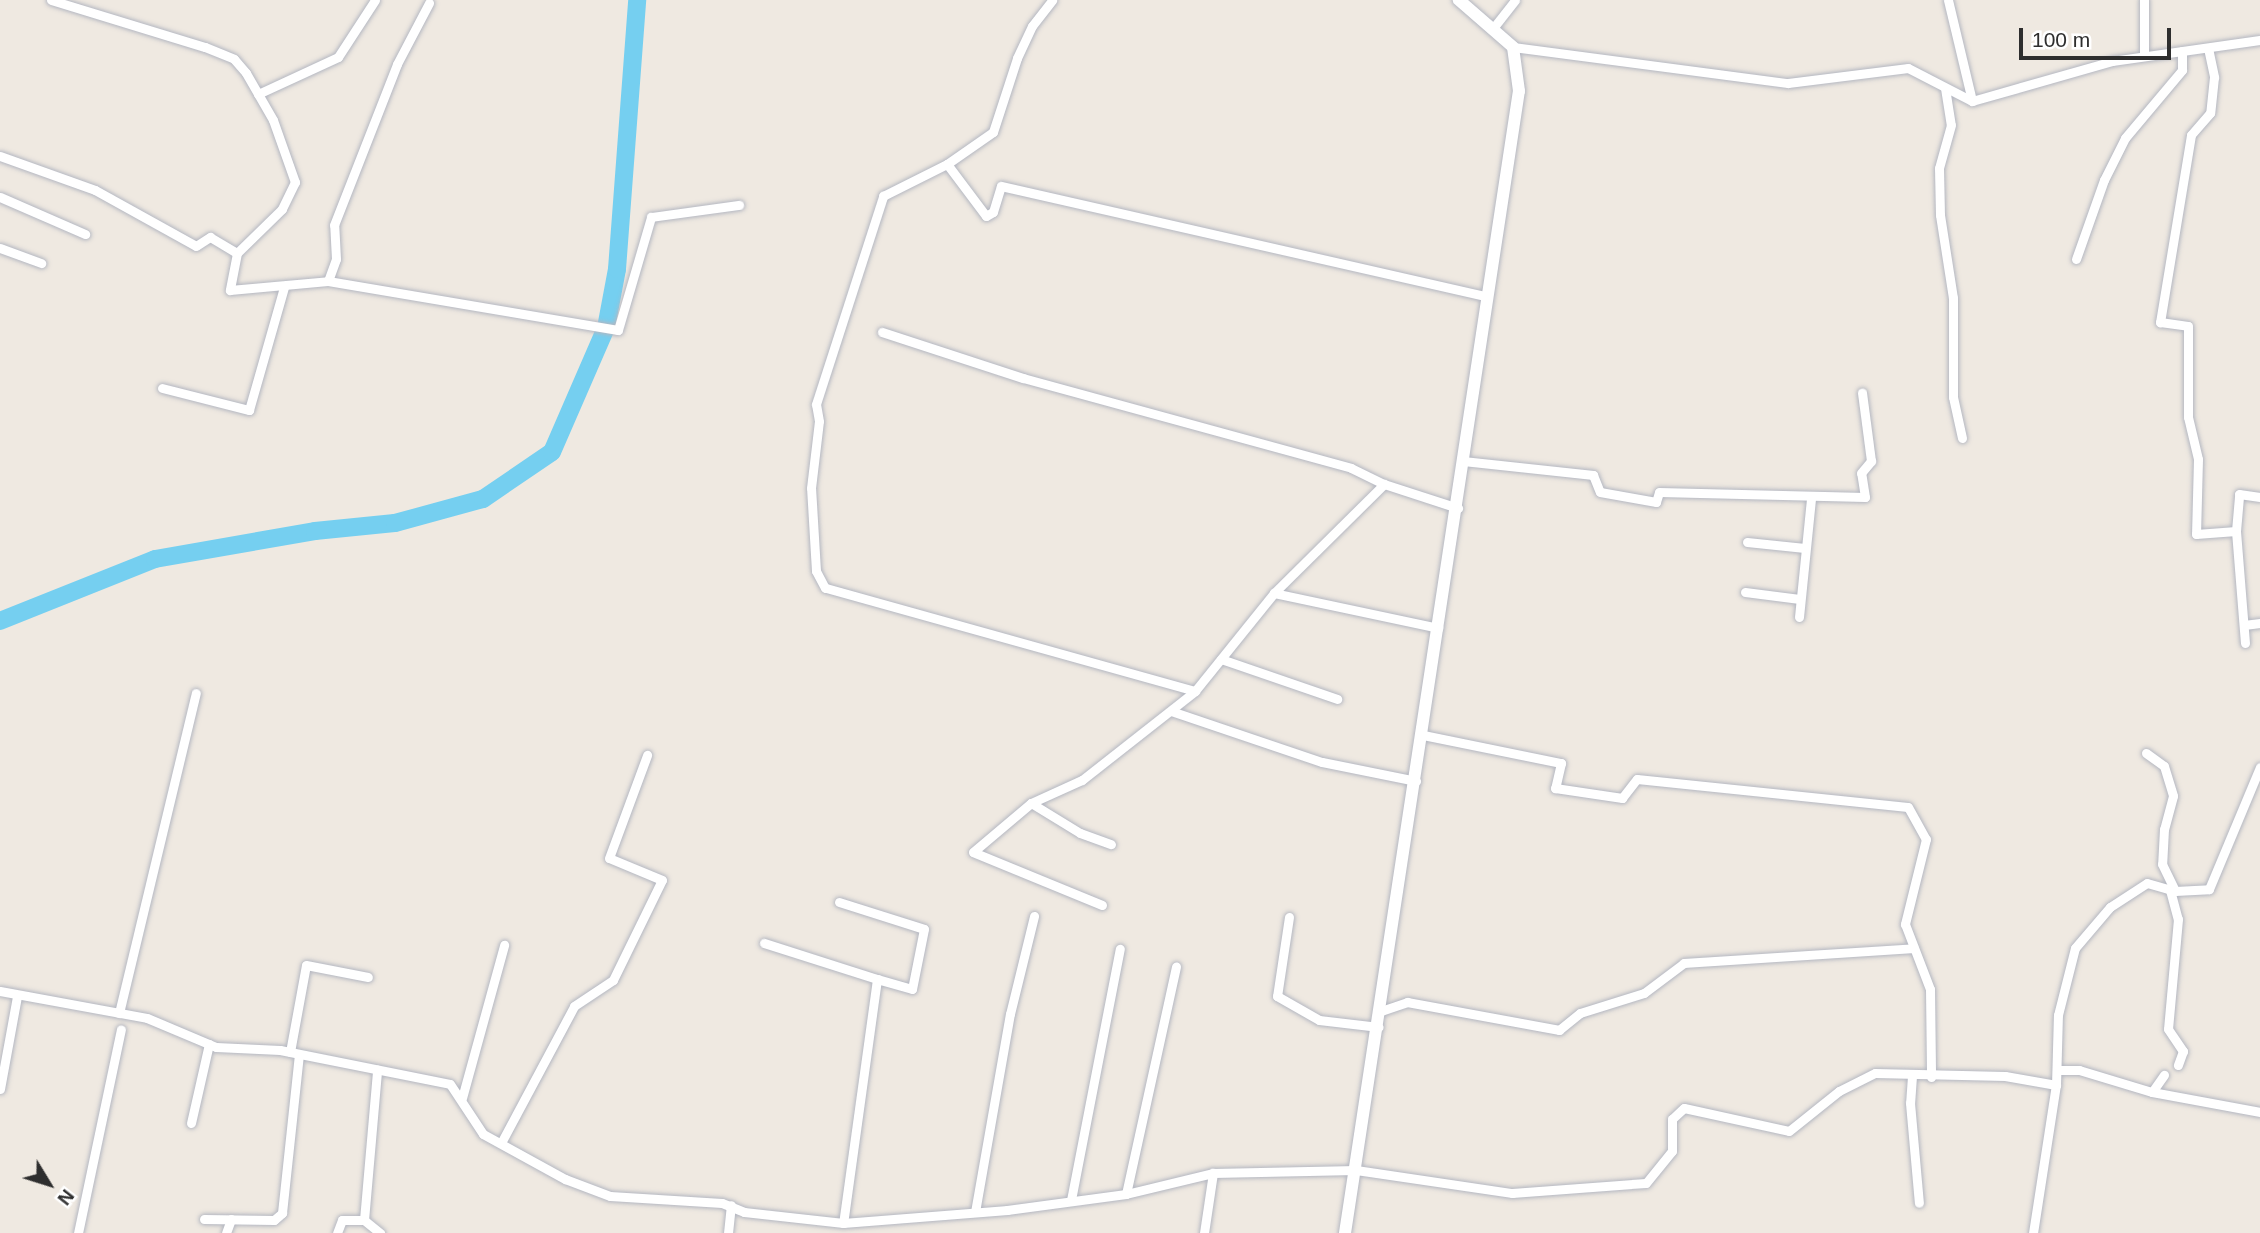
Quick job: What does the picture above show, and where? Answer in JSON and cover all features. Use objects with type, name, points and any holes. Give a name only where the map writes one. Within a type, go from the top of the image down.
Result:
[{"type":"main road","points":[[1345,1233],[1379,1027],[1519,91],[1513,47],[1494,27],[1459,0]]},
{"type":"street","points":[[51,0],[174,35],[234,59],[258,93],[273,120],[295,182],[282,209],[237,253],[230,290],[328,281],[618,330],[651,217],[739,205]]},
{"type":"street","points":[[258,93],[338,57],[375,0]]},
{"type":"street","points":[[1052,0],[1032,26],[1017,58],[993,132],[947,164],[883,195],[816,404],[819,421],[811,488],[816,570],[825,588],[1195,691]]},
{"type":"street","points":[[1494,27],[1515,0]]},
{"type":"street","points":[[1948,0],[1972,101]]},
{"type":"street","points":[[2144,0],[2144,57]]},
{"type":"street","points":[[328,281],[337,259],[334,225],[397,64],[429,3]]},
{"type":"street","points":[[1513,47],[1788,83],[1908,68],[1972,101],[2112,61],[2260,40]]},
{"type":"street","points":[[2208,48],[2214,77],[2210,113],[2191,135],[2160,322],[2188,326],[2188,417],[2198,459],[2196,534],[2236,531]]},
{"type":"street","points":[[2076,259],[2104,180],[2125,138],[2182,70],[2182,51]]},
{"type":"street","points":[[1945,88],[1951,125],[1939,168],[1940,215],[1953,298],[1953,397],[1962,438]]},
{"type":"street","points":[[0,156],[95,190],[196,246],[210,237],[237,253]]},
{"type":"street","points":[[947,164],[986,216],[993,212],[1001,186],[1488,297]]},
{"type":"street","points":[[0,197],[85,234]]},
{"type":"street","points":[[0,248],[41,263]]},
{"type":"street","points":[[162,388],[249,410],[284,287]]},
{"type":"street","points":[[882,332],[1023,378],[1351,468],[1384,484],[1458,508]]},
{"type":"street","points":[[1464,461],[1593,475],[1600,492],[1656,502],[1659,492],[1811,499],[1865,497],[1861,473],[1871,461],[1862,393]]},
{"type":"street","points":[[1102,905],[973,852],[1031,803],[1082,780],[1195,691],[1274,593],[1384,484]]},
{"type":"street","points":[[2245,643],[2236,531],[2239,494],[2260,497]]},
{"type":"street","points":[[1799,617],[1811,499]]},
{"type":"street","points":[[1747,542],[1805,548]]},
{"type":"street","points":[[1745,592],[1800,599]]},
{"type":"street","points":[[1274,593],[1438,628]]},
{"type":"street","points":[[2244,625],[2260,623]]},
{"type":"street","points":[[1221,659],[1337,698]]},
{"type":"street","points":[[119,1013],[197,692]]},
{"type":"street","points":[[1171,710],[1321,762],[1416,781]]},
{"type":"street","points":[[1423,734],[1561,763],[1556,788],[1582,792],[1622,798],[1637,779],[1908,807],[1926,839],[1917,867],[1916,892],[1905,924],[1930,989],[1931,1077]]},
{"type":"street","points":[[2146,752],[2164,766],[2173,796],[2164,829],[2162,864],[2173,891],[2178,919],[2168,1029],[2183,1051],[2178,1065]]},
{"type":"street","points":[[500,1143],[574,1006],[613,979],[662,880],[609,858],[647,755]]},
{"type":"street","points":[[2033,1233],[2058,1070],[2058,1015],[2075,948],[2110,907],[2147,883],[2173,891],[2209,889],[2260,767]]},
{"type":"street","points":[[1031,803],[1080,833],[1111,844]]},
{"type":"street","points":[[764,943],[912,989],[924,929],[839,902]]},
{"type":"street","points":[[975,1212],[1010,1014],[1034,916]]},
{"type":"street","points":[[1289,917],[1277,996],[1319,1020],[1379,1027]]},
{"type":"street","points":[[462,1098],[504,945]]},
{"type":"street","points":[[1381,1011],[1407,1002],[1559,1030],[1580,1013],[1644,993],[1685,964],[1914,948]]},
{"type":"street","points":[[1071,1200],[1120,949]]},
{"type":"street","points":[[204,1219],[274,1220],[282,1213],[295,1053],[306,965],[368,976]]},
{"type":"street","points":[[1126,1194],[1176,966]]},
{"type":"street","points":[[843,1223],[877,979]]},
{"type":"street","points":[[0,991],[119,1013],[181,1029],[209,1044],[295,1053],[450,1084],[484,1134],[565,1179],[610,1196],[731,1205],[744,1212],[843,1223],[975,1212],[1126,1194],[1213,1173],[1356,1170],[1512,1193],[1646,1183],[1672,1151],[1672,1119],[1684,1108],[1789,1131],[1839,1091],[1875,1073],[1931,1077],[2005,1076],[2056,1085]]},
{"type":"street","points":[[0,1089],[17,996]]},
{"type":"street","points":[[78,1233],[121,1029]]},
{"type":"street","points":[[191,1123],[209,1044]]},
{"type":"street","points":[[364,1220],[377,1070]]},
{"type":"street","points":[[2058,1070],[2079,1070],[2152,1092],[2260,1112]]},
{"type":"street","points":[[2152,1092],[2164,1075]]},
{"type":"street","points":[[1912,1076],[1910,1103],[1919,1203]]},
{"type":"street","points":[[1204,1233],[1213,1173]]},
{"type":"street","points":[[728,1233],[731,1205]]},
{"type":"street","points":[[226,1233],[231,1219]]},
{"type":"street","points":[[337,1233],[342,1220],[364,1220],[380,1233]]},
{"type":"street","points":[[872,1221],[872,1233]]},
{"type":"waterway","points":[[0,621],[155,559],[315,531],[395,523],[483,499],[552,452],[606,328],[617,269],[637,0]]}]
